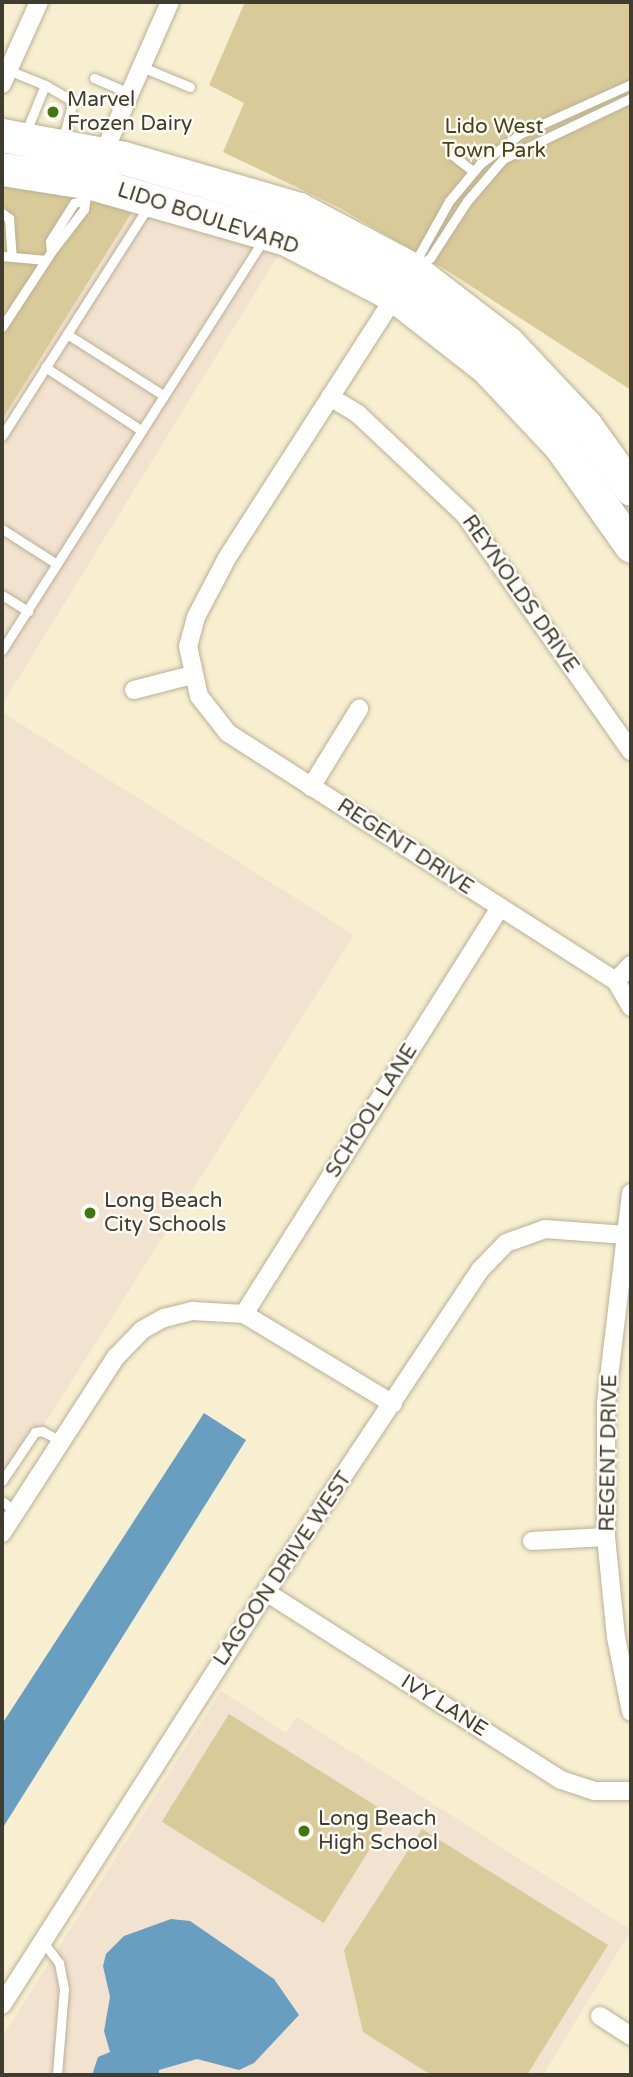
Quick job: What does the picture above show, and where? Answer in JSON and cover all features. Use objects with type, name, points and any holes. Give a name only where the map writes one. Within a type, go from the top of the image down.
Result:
[{"type":"highway","name":"LIDO BOULEVARD","points":[[12,137],[65,129],[92,179],[152,200],[267,233],[403,283],[561,447],[631,545]]},
{"type":"highway","name":"LIDO BOULEVARD","points":[[2,169],[92,179],[299,209],[403,283],[508,343],[586,426],[631,489]]},
{"type":"street","points":[[5,77],[39,2]]},
{"type":"street","points":[[92,179],[170,2]]},
{"type":"street","name":"REGENT DRIVE","points":[[403,283],[227,558],[196,617],[188,646],[192,675],[214,720],[311,787],[616,981],[631,1007]]},
{"type":"street","name":"REYNOLDS DRIVE","points":[[330,397],[358,414],[466,514],[631,751]]},
{"type":"street","points":[[134,690],[192,675]]},
{"type":"street","points":[[311,787],[359,709]]},
{"type":"street","name":"SCHOOL LANE","points":[[244,1314],[500,908]]},
{"type":"street","points":[[616,981],[631,965]]},
{"type":"street","name":"REGENT DRIVE","points":[[631,1193],[606,1405],[606,1536],[624,1636],[631,1712]]},
{"type":"street","name":"LAGOON DRIVE WEST","points":[[2,2005],[266,1592],[480,1270],[506,1243],[545,1229],[626,1235]]},
{"type":"street","points":[[2,1532],[9,1506],[61,1441],[116,1357],[142,1329],[193,1311],[244,1314],[393,1404]]},
{"type":"street","points":[[532,1541],[606,1536]]},
{"type":"street","name":"IVY LANE","points":[[266,1592],[561,1780],[594,1791],[631,1791]]},
{"type":"street","points":[[600,2016],[631,2036]]},
{"type":"lane","points":[[142,67],[190,87]]},
{"type":"lane","points":[[5,77],[45,85],[71,95],[65,129]]},
{"type":"lane","points":[[94,78],[130,93]]},
{"type":"lane","points":[[12,137],[45,85]]},
{"type":"lane","points":[[403,283],[449,201],[473,171],[520,134],[631,85]]},
{"type":"lane","points":[[403,283],[430,258],[467,201],[503,159],[631,98]]},
{"type":"lane","points":[[451,154],[473,171]]},
{"type":"lane","points":[[2,327],[49,256],[50,241],[92,179]]},
{"type":"lane","points":[[2,436],[152,200]]},
{"type":"lane","points":[[2,213],[9,218],[7,256],[49,256]]},
{"type":"lane","points":[[3,647],[267,233]]},
{"type":"lane","points":[[67,334],[163,395]]},
{"type":"lane","points":[[46,367],[141,430]]},
{"type":"lane","points":[[2,529],[57,564]]},
{"type":"lane","points":[[2,594],[28,611]]},
{"type":"lane","points":[[2,1481],[35,1432],[41,1431],[61,1441]]},
{"type":"lane","points":[[42,1941],[59,1963],[64,1989],[57,2075]]},
{"type":"shaded area","points":[[134,209],[284,246],[2,705],[2,420]]},
{"type":"shaded area","name":"Long Beach City Schools","points":[[2,712],[354,935],[2,1491]]},
{"type":"shaded area","name":"Long Beach High School","points":[[221,1691],[286,1733],[297,1717],[631,1930],[543,2075],[2,2075],[2,2037]]},
{"type":"green space","name":"Lido West Town Park","points":[[245,2],[631,2],[631,390],[446,270],[338,207],[223,152],[244,103],[209,85]]},
{"type":"green space","points":[[2,156],[134,209],[2,420]]},
{"type":"green space","points":[[229,1714],[391,1815],[324,1923],[162,1822]]},
{"type":"green space","points":[[422,1829],[608,1945],[527,2075],[431,2075],[363,2032],[344,1950]]},
{"type":"water","points":[[204,1413],[246,1440],[2,1829],[2,1724]]},
{"type":"water","points":[[171,1919],[190,1921],[274,1979],[299,2015],[254,2063],[239,2070],[197,2059],[159,2070],[159,2075],[92,2075],[98,2057],[110,2052],[104,2031],[110,1997],[103,1966],[106,1954],[124,1936]]},
{"type":"place","name":"Marvel Frozen Dairy","points":[[53,112]]},
{"type":"place","name":"Long Beach City Schools","points":[[90,1213]]},
{"type":"place","name":"Long Beach High School","points":[[304,1831]]}]
